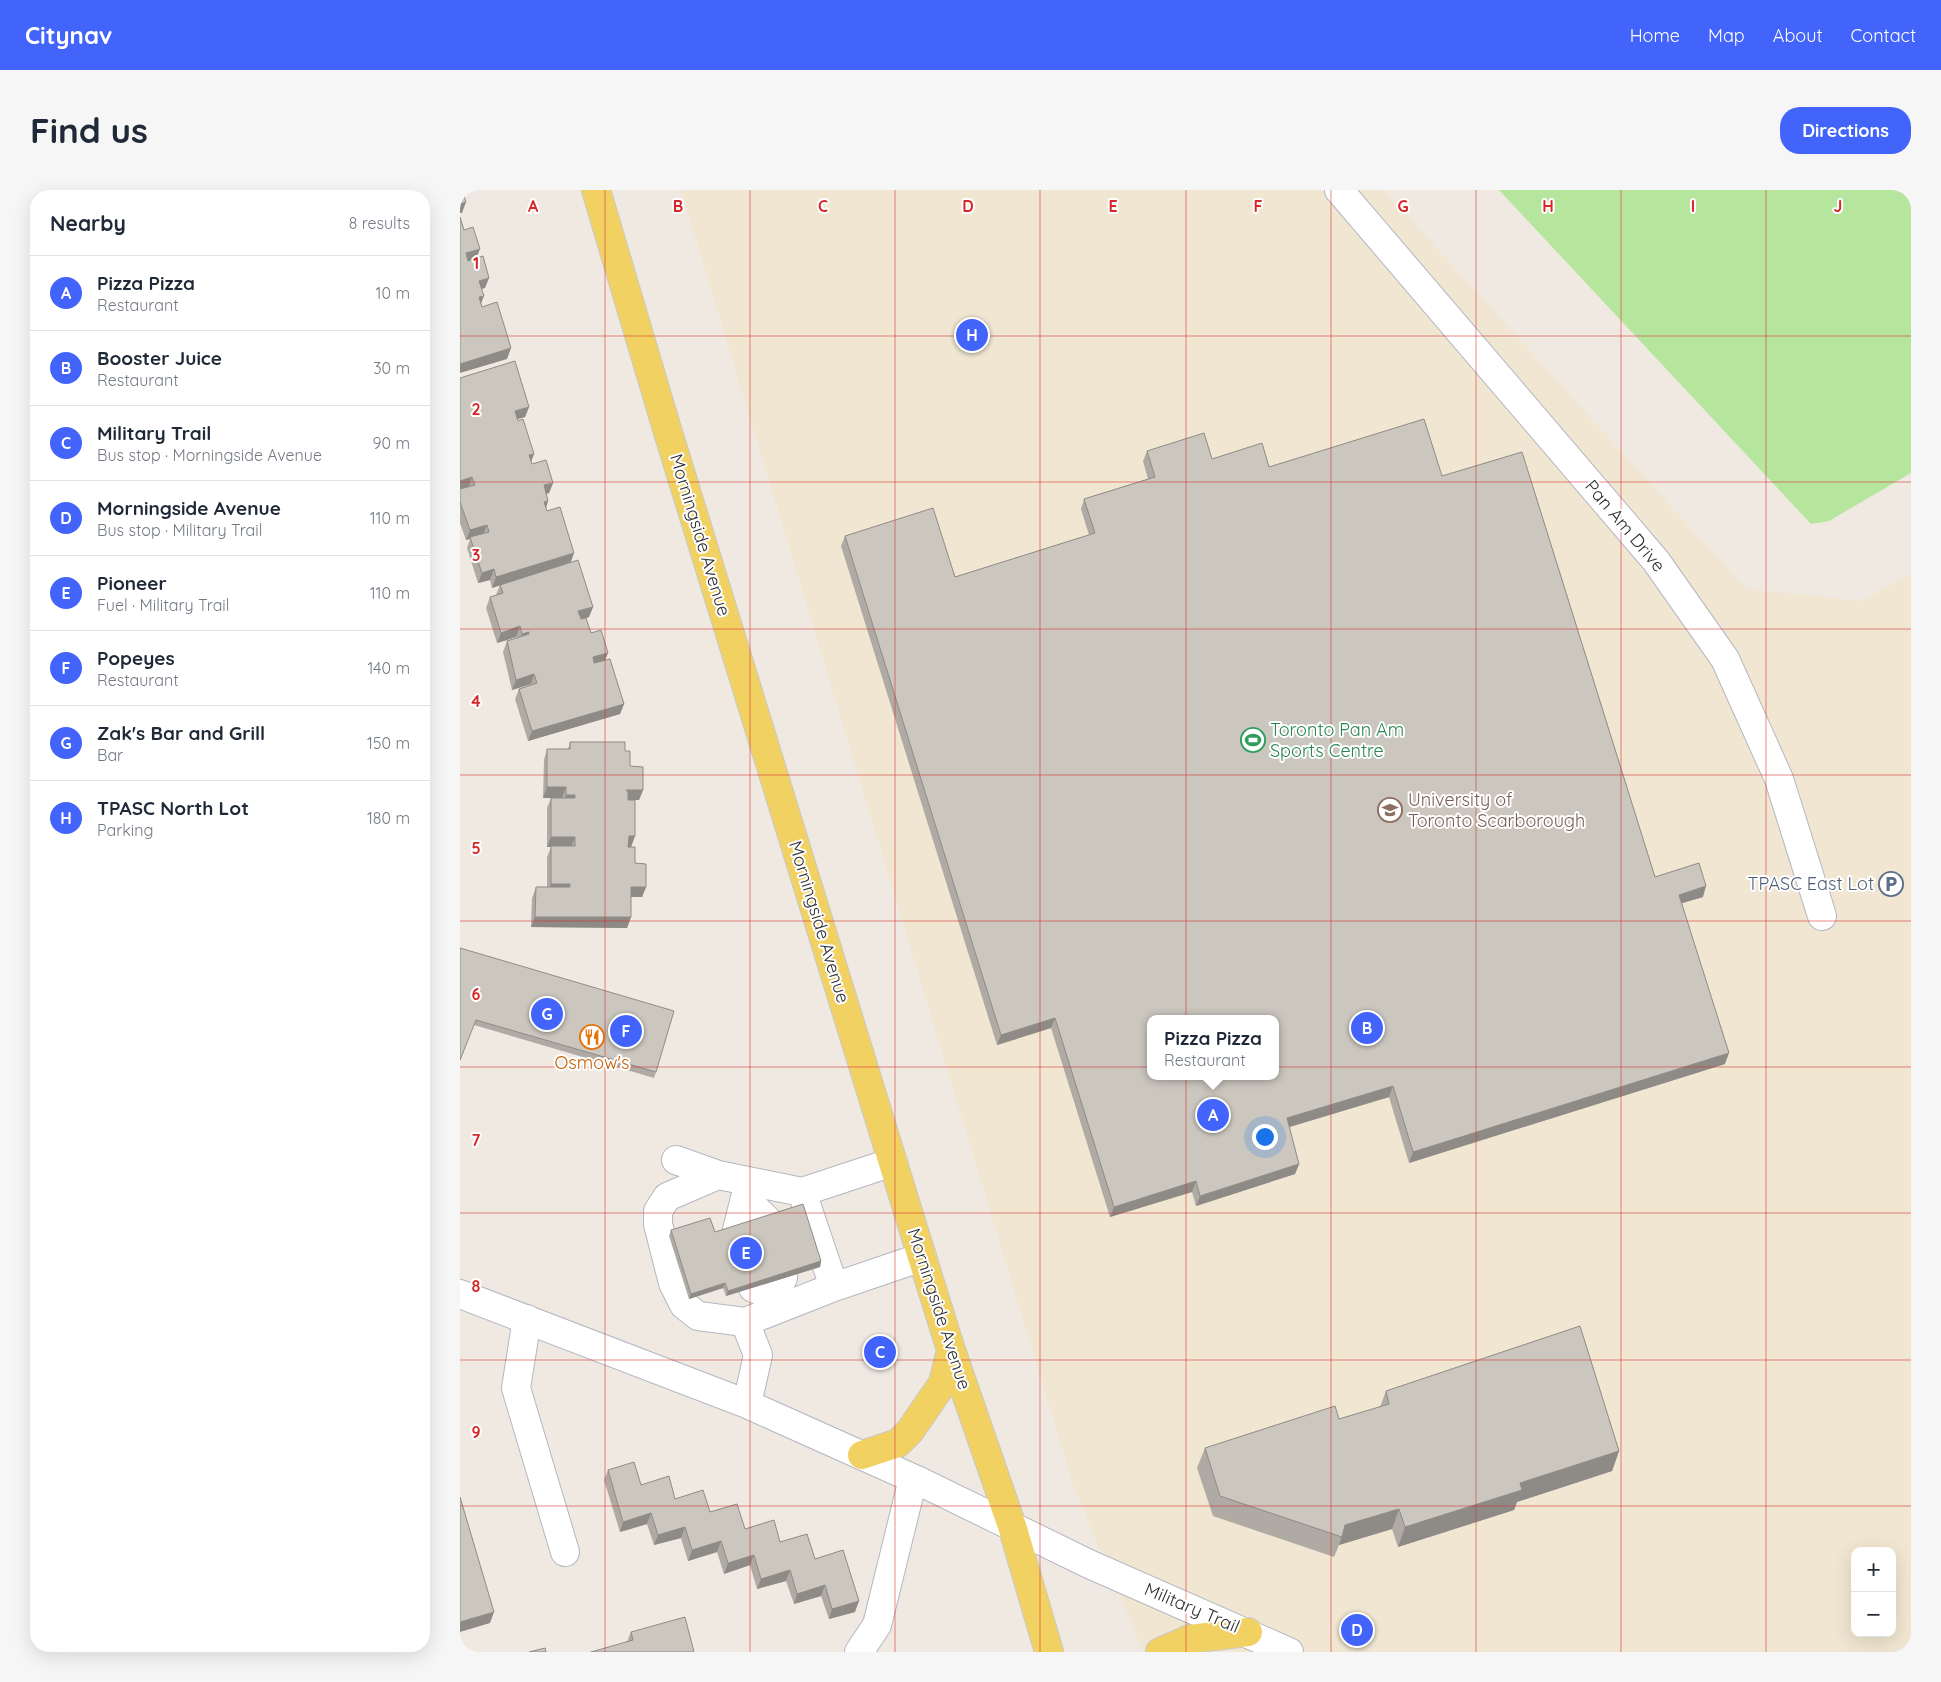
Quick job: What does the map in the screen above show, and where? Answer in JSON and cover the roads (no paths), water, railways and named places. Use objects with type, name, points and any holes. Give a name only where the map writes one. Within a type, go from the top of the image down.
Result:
[{"type":"main road","name":"Morningside Avenue","points":[[596,190],[667,429],[922,1257],[951,1350],[1013,1529],[1049,1652]]},
{"type":"main road","points":[[862,1455],[898,1442],[910,1432],[943,1383],[951,1350]]},
{"type":"main road","points":[[1160,1652],[1190,1639],[1248,1632]]},
{"type":"street","name":"Pan Am Drive","points":[[1339,190],[1656,561],[1725,660],[1779,779],[1822,916]]},
{"type":"street","points":[[676,1160],[734,1184],[802,1192],[893,1162]]},
{"type":"street","points":[[734,1184],[767,1220]]},
{"type":"street","points":[[734,1184],[737,1230]]},
{"type":"street","points":[[734,1184],[667,1197],[658,1210],[658,1224],[673,1283],[684,1305],[698,1316],[745,1322]]},
{"type":"street","points":[[802,1192],[834,1287]]},
{"type":"street","points":[[745,1322],[771,1292],[834,1287],[922,1257]]},
{"type":"street","name":"Military Trail","points":[[460,1294],[747,1404],[862,1455],[1013,1529],[1248,1632],[1289,1652]]},
{"type":"street","points":[[527,1319],[516,1388],[565,1552]]},
{"type":"street","points":[[745,1322],[758,1355],[747,1404]]},
{"type":"street","points":[[859,1652],[876,1625],[913,1479]]},
{"type":"place","name":"TPASC North Lot","points":[[972,335]]},
{"type":"place","name":"Toronto Pan Am Sports Centre","points":[[1253,740]]},
{"type":"place","name":"University of Toronto Scarborough","points":[[1390,810]]},
{"type":"place","name":"TPASC East Lot","points":[[1891,884]]},
{"type":"place","name":"Zak's Bar and Grill","points":[[547,1014]]},
{"type":"place","name":"Booster Juice","points":[[1367,1028]]},
{"type":"place","name":"Popeyes","points":[[626,1031]]},
{"type":"place","name":"Osmow's","points":[[592,1037]]},
{"type":"place","name":"Pizza Pizza","points":[[1213,1115]]},
{"type":"place","name":"Pioneer","points":[[746,1253]]},
{"type":"place","name":"Military Trail","points":[[880,1352]]},
{"type":"place","name":"Morningside Avenue","points":[[1357,1630]]}]
